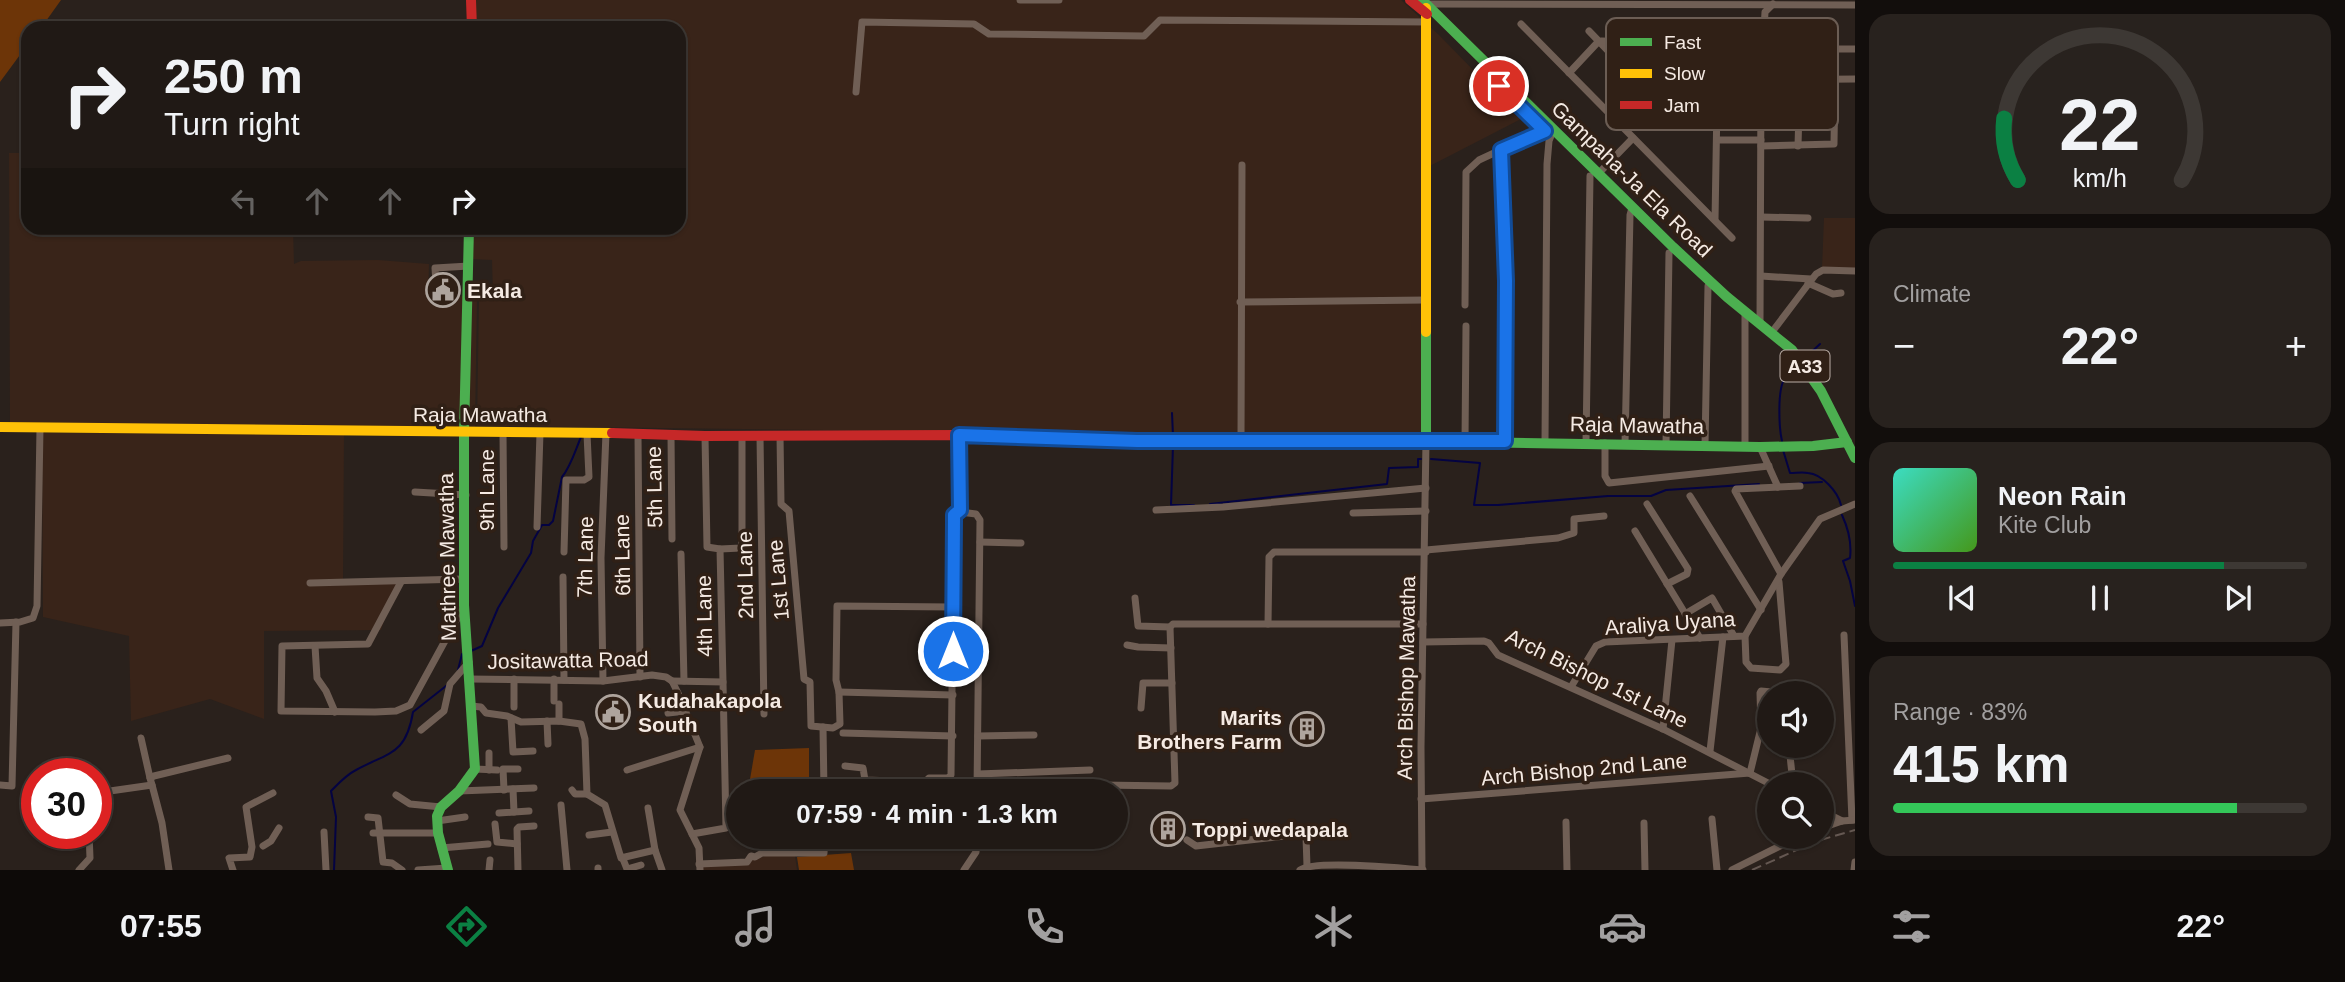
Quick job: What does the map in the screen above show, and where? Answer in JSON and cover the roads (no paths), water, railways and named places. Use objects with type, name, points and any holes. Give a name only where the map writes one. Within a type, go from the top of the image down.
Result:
[{"type":"main road","points":[[471,0],[472,21]]},
{"type":"main road","name":"Gampaha-Ja Ela Road","points":[[1410,0],[1426,8],[1631,211],[1800,358],[1850,442],[1855,458]]},
{"type":"main road","points":[[1426,8],[1426,441]]},
{"type":"main road","name":"Gampaha-Ja Ela Road","points":[[1631,211],[1669,253],[1708,286],[1727,297]]},
{"type":"main road","name":"Mathree Mawatha","points":[[470,235],[464,433],[464,605],[475,769]]},
{"type":"main road","name":"Raja Mawatha","points":[[0,427],[705,436],[959,435],[1137,441],[1505,441],[1760,447],[1850,442]]},
{"type":"main road","points":[[448,869],[441,848],[437,821],[441,807],[475,769]]},
{"type":"street","points":[[1020,0],[1059,0]]},
{"type":"street","points":[[856,92],[862,22],[974,24],[989,34],[1144,36],[1160,20],[1426,8],[1626,3],[1773,2],[1855,5]]},
{"type":"street","points":[[1766,18],[1769,5],[1773,2]]},
{"type":"street","points":[[1521,24],[1606,111]]},
{"type":"street","points":[[1588,31],[1606,50]]},
{"type":"street","points":[[1569,73],[1598,42],[1606,42]]},
{"type":"street","points":[[1625,130],[1732,238]]},
{"type":"street","points":[[1715,220],[1718,130]]},
{"type":"street","points":[[1760,322],[1761,130]]},
{"type":"street","points":[[1798,130],[1798,146]]},
{"type":"street","points":[[1718,140],[1798,146],[1833,144],[1833,130]]},
{"type":"street","points":[[1465,305],[1466,172],[1479,160],[1549,131],[1545,442]]},
{"type":"street","points":[[1586,443],[1594,175],[1633,138]]},
{"type":"street","points":[[1501,150],[1506,281],[1505,441]]},
{"type":"street","points":[[1241,440],[1242,165]]},
{"type":"street","points":[[1625,444],[1631,211]]},
{"type":"street","points":[[1761,217],[1808,218]]},
{"type":"street","points":[[1666,445],[1669,253]]},
{"type":"street","points":[[436,283],[435,268],[469,266]]},
{"type":"street","points":[[1772,332],[1809,281],[1823,270],[1855,271]]},
{"type":"street","points":[[1760,276],[1809,281],[1833,295],[1841,293]]},
{"type":"street","points":[[1705,445],[1708,286]]},
{"type":"street","points":[[1240,302],[1426,300]]},
{"type":"street","points":[[1745,312],[1745,446]]},
{"type":"street","points":[[1465,441],[1466,326]]},
{"type":"street","points":[[0,623],[33,618],[37,606],[40,428]]},
{"type":"street","name":"9th Lane","points":[[503,432],[504,547]]},
{"type":"street","points":[[537,527],[540,433]]},
{"type":"street","name":"7th Lane","points":[[603,681],[601,558],[606,433]]},
{"type":"street","points":[[564,552],[566,480],[584,480],[589,477],[587,434]]},
{"type":"street","name":"6th Lane","points":[[638,434],[640,677]]},
{"type":"street","name":"5th Lane","points":[[671,435],[672,539]]},
{"type":"street","name":"1st Lane","points":[[780,435],[781,505],[789,511],[804,680],[810,682],[810,721],[811,726],[823,727]]},
{"type":"street","points":[[959,435],[960,510]]},
{"type":"street","name":"4th Lane","points":[[692,834],[726,828],[720,549],[706,547],[705,436]]},
{"type":"street","points":[[720,549],[741,548],[742,545],[743,436]]},
{"type":"street","name":"2nd Lane","points":[[760,436],[764,714]]},
{"type":"street","name":"Arch Bishop Mawatha","points":[[1422,870],[1426,441]]},
{"type":"street","points":[[1605,443],[1605,476],[1609,483],[1769,466]]},
{"type":"street","points":[[1760,447],[1778,487]]},
{"type":"street","points":[[1745,636],[1745,662],[1751,668],[1780,670],[1786,664],[1780,578],[1735,491],[1800,486]]},
{"type":"street","points":[[1156,510],[1223,507],[1426,488]]},
{"type":"street","points":[[415,492],[466,495]]},
{"type":"street","points":[[1690,496],[1760,610]]},
{"type":"street","points":[[1647,504],[1688,569],[1687,574],[1667,584]]},
{"type":"street","name":"Araliya Uyana","points":[[1571,687],[1600,643],[1745,636],[1820,519],[1855,504]]},
{"type":"street","points":[[960,510],[965,514],[976,514],[980,520],[978,779]]},
{"type":"street","points":[[845,766],[863,768],[865,780],[925,782],[929,778],[948,779],[951,775],[954,515],[960,510]]},
{"type":"street","points":[[1353,513],[1426,511]]},
{"type":"street","points":[[1268,624],[1269,557],[1272,553],[1426,551],[1558,538],[1574,533],[1574,519],[1604,516]]},
{"type":"street","points":[[1635,531],[1700,638]]},
{"type":"street","points":[[980,542],[1021,543]]},
{"type":"street","name":"5th Lane","points":[[681,555],[684,681]]},
{"type":"street","points":[[562,577],[564,680]]},
{"type":"street","points":[[310,583],[464,579]]},
{"type":"street","points":[[401,582],[368,644],[282,646],[281,711],[396,712],[410,705],[464,605]]},
{"type":"street","points":[[1135,598],[1138,626],[1423,624]]},
{"type":"street","points":[[1685,614],[1712,598],[1734,636]]},
{"type":"street","points":[[824,779],[823,727],[833,728],[840,724],[839,692],[835,680],[837,606],[953,607]]},
{"type":"street","points":[[0,785],[12,786],[16,622]]},
{"type":"street","points":[[1128,785],[1171,786],[1175,783],[1170,626]]},
{"type":"street","points":[[1834,824],[1854,820],[1844,635]]},
{"type":"street","points":[[1710,751],[1723,637]]},
{"type":"street","points":[[1663,729],[1672,640]]},
{"type":"street","name":"Arch Bishop 1st Lane","points":[[1423,642],[1489,643],[1499,655],[1710,751],[1757,777]]},
{"type":"street","points":[[1127,645],[1138,648],[1171,648]]},
{"type":"street","points":[[315,646],[317,678],[335,712]]},
{"type":"street","points":[[421,730],[444,711],[450,684],[469,661]]},
{"type":"street","name":"Jositawatta Road","points":[[470,680],[603,681],[666,677],[672,681],[700,747]]},
{"type":"street","points":[[514,679],[514,707]]},
{"type":"street","points":[[554,679],[559,721]]},
{"type":"street","points":[[672,681],[723,682]]},
{"type":"street","points":[[1141,708],[1143,682],[1172,682]]},
{"type":"street","points":[[839,692],[953,695]]},
{"type":"street","points":[[471,706],[481,707],[486,713],[507,716],[520,722],[559,721],[581,724],[585,740],[587,794]]},
{"type":"street","points":[[668,713],[686,711]]},
{"type":"street","points":[[512,718],[513,752],[533,751]]},
{"type":"street","points":[[547,721],[548,744]]},
{"type":"street","points":[[843,733],[953,736]]},
{"type":"street","points":[[978,736],[1034,735]]},
{"type":"street","points":[[141,738],[163,823],[169,870]]},
{"type":"street","points":[[1750,773],[1757,744]]},
{"type":"street","points":[[700,747],[680,805],[699,848],[700,867],[747,862],[751,856],[762,853],[824,853],[824,849]]},
{"type":"street","points":[[627,770],[700,747]]},
{"type":"street","points":[[475,769],[493,770],[489,753]]},
{"type":"street","points":[[112,790],[151,782],[228,758]]},
{"type":"street","points":[[504,790],[503,769],[518,769]]},
{"type":"street","points":[[978,774],[1090,770]]},
{"type":"street","name":"Arch Bishop 2nd Lane","points":[[1421,799],[1750,773]]},
{"type":"street","points":[[458,791],[534,788]]},
{"type":"street","points":[[513,789],[514,812]]},
{"type":"street","points":[[572,790],[575,794],[587,794],[605,805],[620,861],[628,869],[641,865]]},
{"type":"street","points":[[233,870],[229,858],[250,857],[252,847],[246,807],[273,793]]},
{"type":"street","points":[[396,795],[410,803],[441,807]]},
{"type":"street","points":[[561,805],[567,870]]},
{"type":"street","points":[[648,808],[655,850],[662,870]]},
{"type":"street","points":[[499,813],[529,811]]},
{"type":"street","points":[[368,817],[388,818]]},
{"type":"street","points":[[437,821],[466,817]]},
{"type":"street","points":[[1834,817],[1842,821]]},
{"type":"street","points":[[378,818],[376,833],[383,862],[392,863],[402,870]]},
{"type":"street","points":[[1712,818],[1717,870]]},
{"type":"street","points":[[1566,822],[1567,870]]},
{"type":"street","points":[[1644,823],[1645,870]]},
{"type":"street","points":[[495,824],[497,842],[517,844]]},
{"type":"street","points":[[518,870],[517,829],[534,826]]},
{"type":"street","points":[[263,846],[271,841],[279,828]]},
{"type":"street","points":[[324,832],[326,870]]},
{"type":"street","points":[[589,835],[612,832]]},
{"type":"street","points":[[376,833],[438,833]]},
{"type":"street","points":[[1188,840],[1196,846],[1302,834],[1308,843],[1304,868],[1369,866],[1422,870]]},
{"type":"street","points":[[441,848],[488,844]]},
{"type":"street","points":[[252,847],[274,845]]},
{"type":"street","points":[[79,870],[90,858],[90,849]]},
{"type":"street","points":[[964,870],[976,849]]},
{"type":"street","points":[[1732,870],[1774,849]]},
{"type":"street","points":[[620,861],[655,850]]},
{"type":"street","points":[[489,870],[490,860]]},
{"type":"street","points":[[1854,870],[1855,862]]},
{"type":"street","points":[[418,870],[448,869]]},
{"type":"waterway","points":[[1806,357],[1820,344]]},
{"type":"waterway","points":[[1782,441],[1782,383],[1797,365]]},
{"type":"waterway","points":[[1172,413],[1173,436]]},
{"type":"waterway","points":[[471,651],[482,646],[498,608],[531,553],[533,541],[542,525],[549,525],[553,521],[562,477],[581,437]]},
{"type":"waterway","points":[[1173,446],[1171,505],[1194,505]]},
{"type":"waterway","points":[[1783,450],[1790,473],[1813,474],[1824,480],[1833,489],[1841,505]]},
{"type":"waterway","points":[[1210,504],[1387,484],[1389,468],[1418,467],[1418,459],[1421,459]]},
{"type":"waterway","points":[[1431,459],[1480,463],[1474,505],[1608,496],[1651,496],[1666,490],[1759,484]]},
{"type":"waterway","points":[[1800,483],[1822,482]]},
{"type":"waterway","points":[[1842,515],[1850,546],[1850,558],[1843,561],[1855,606]]},
{"type":"waterway","points":[[458,670],[462,654]]},
{"type":"waterway","points":[[334,870],[336,817],[331,791],[352,772],[401,745],[413,712],[446,686]]},
{"type":"railway","points":[[1752,870],[1817,841],[1855,830]]},
{"type":"place","name":"Ekala","points":[[443,290]]},
{"type":"place","name":"Kudahakapola South","points":[[613,712]]},
{"type":"place","name":"Marits Brothers Farm","points":[[1307,729]]},
{"type":"place","name":"Toppi wedapala","points":[[1168,829]]}]
